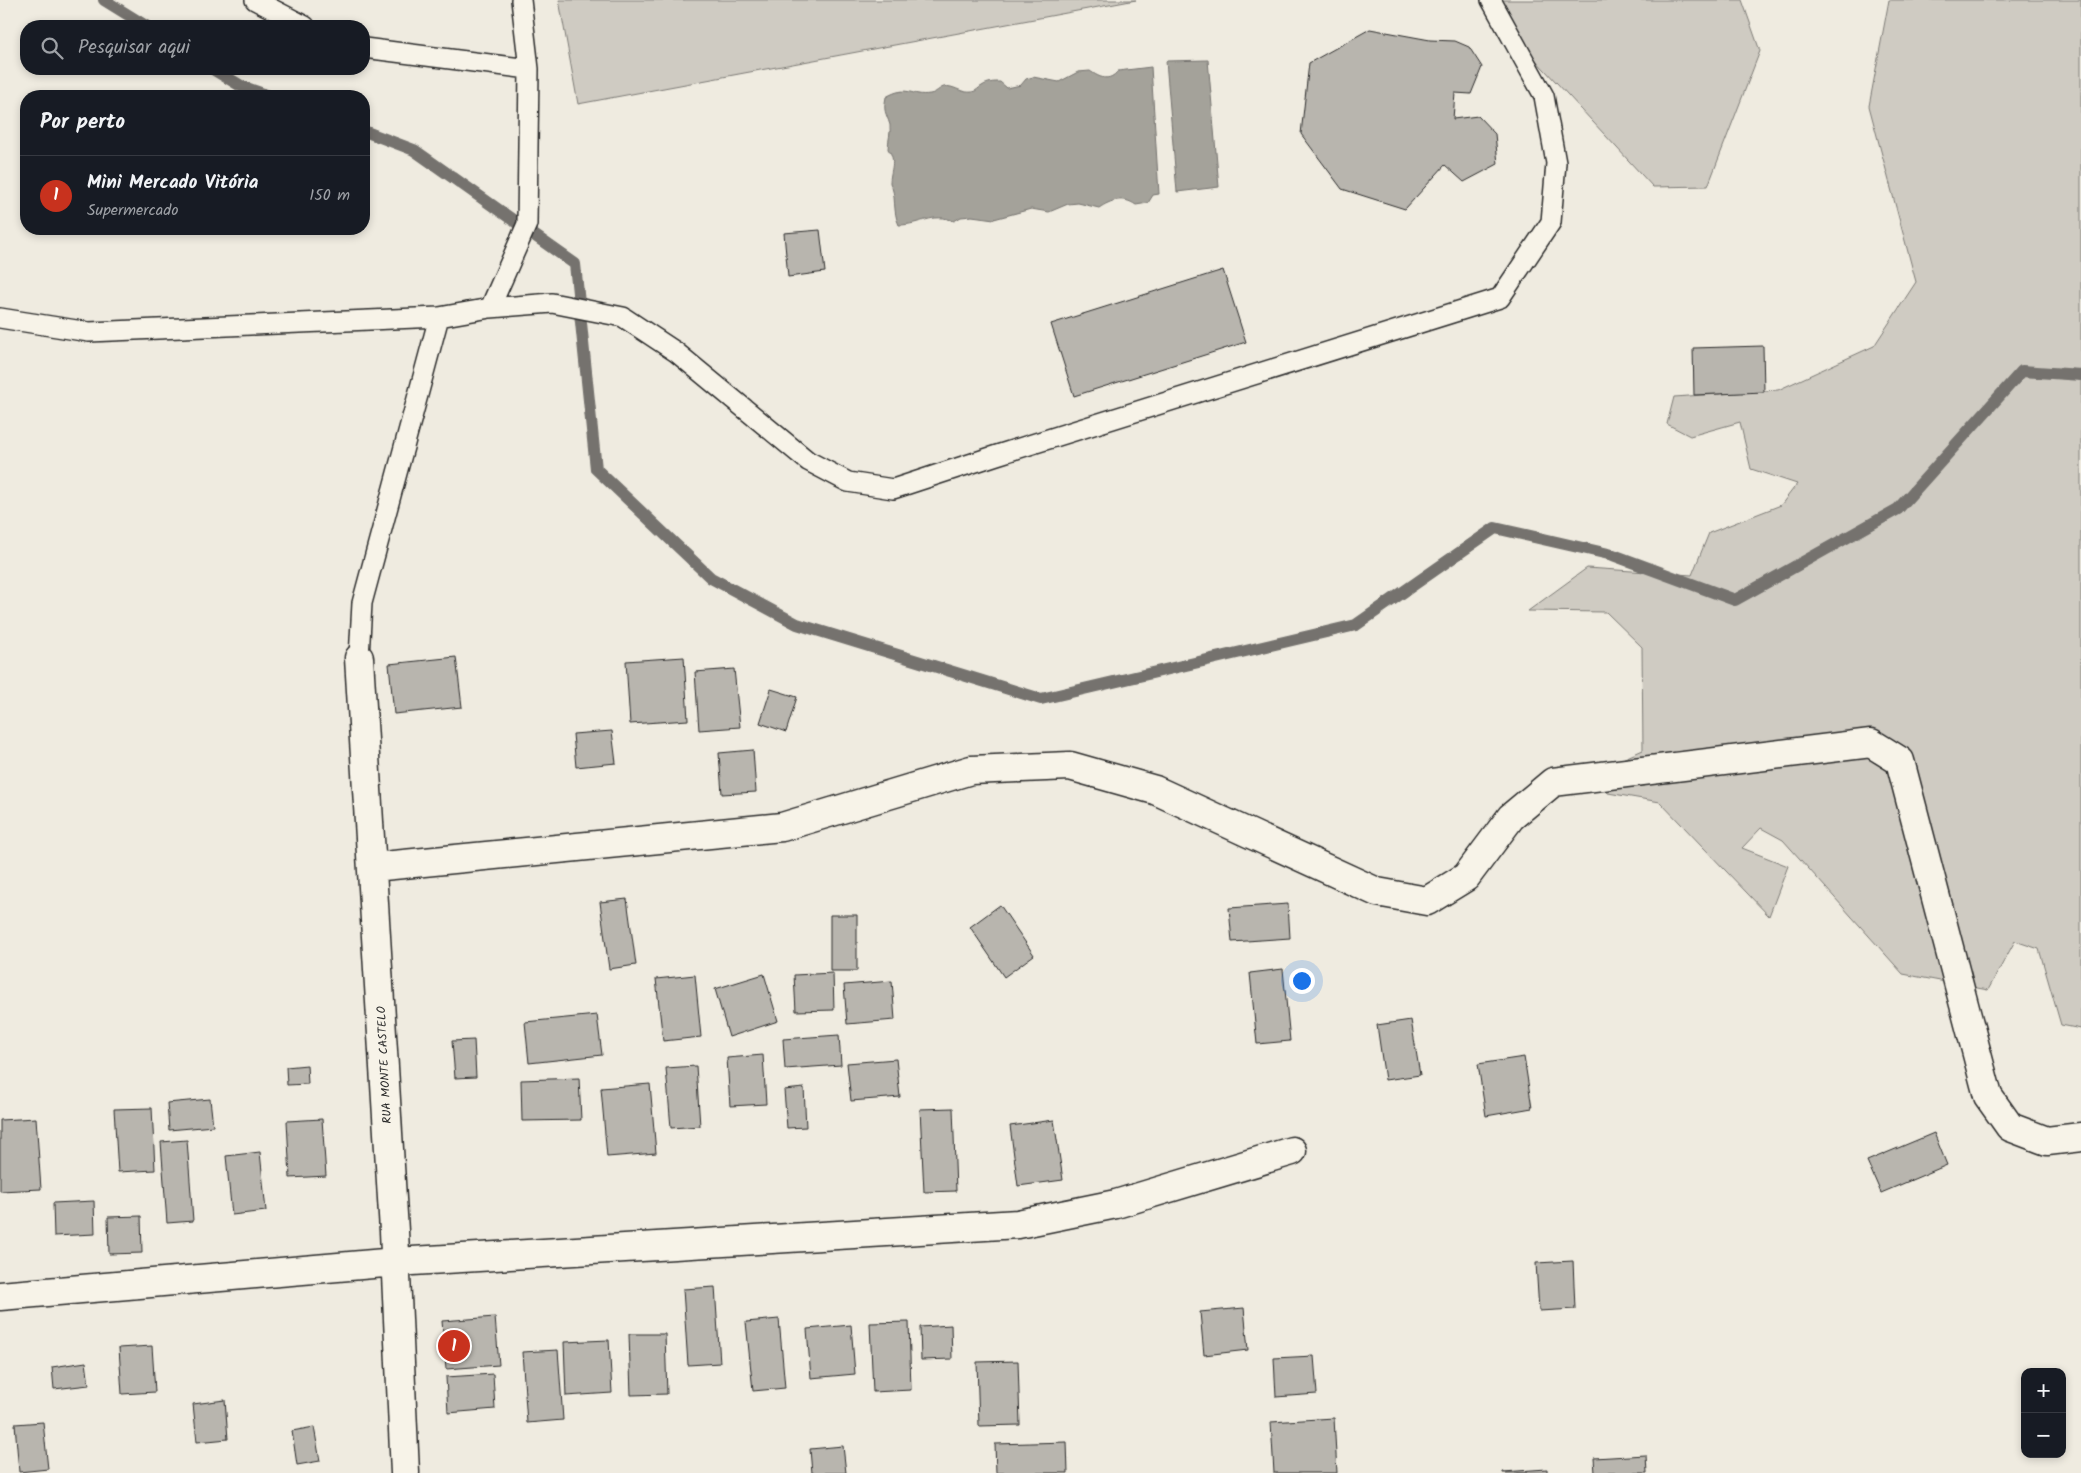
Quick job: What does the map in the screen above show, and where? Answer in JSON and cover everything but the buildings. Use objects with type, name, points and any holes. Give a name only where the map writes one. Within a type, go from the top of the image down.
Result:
[{"type":"street","name":"RUA MONTE CASTELO","points":[[359,658],[396,1262],[405,1473]]},
{"type":"street","points":[[373,867],[782,827],[971,770],[1070,766],[1154,790],[1378,892],[1427,901],[1466,877],[1511,817],[1553,782],[1871,743],[1900,761],[1988,1096],[2010,1127],[2047,1141],[2081,1137]]},
{"type":"street","points":[[0,1296],[396,1262],[1018,1224],[1116,1204],[1292,1151]]},
{"type":"lane","points":[[255,0],[293,20]]},
{"type":"lane","points":[[490,308],[528,224],[529,69],[521,0]]},
{"type":"lane","points":[[0,318],[89,332],[439,318],[490,308],[552,303],[623,317],[676,352],[808,461],[848,482],[893,489],[1500,298],[1551,222],[1556,163],[1544,96],[1491,0]]},
{"type":"lane","points":[[370,49],[529,69]]},
{"type":"lane","points":[[359,658],[362,603],[439,318]]},
{"type":"shaded area","points":[[559,0],[1136,0],[578,104]]},
{"type":"shaded area","points":[[1488,0],[1742,0],[1760,51],[1708,186],[1653,187],[1508,30]]},
{"type":"shaded area","points":[[1889,0],[2081,0],[2081,1029],[2061,1025],[2039,949],[2015,941],[1988,990],[1903,974],[1783,840],[1761,828],[1742,848],[1788,866],[1769,916],[1660,802],[1608,793],[1595,771],[1643,750],[1642,647],[1606,612],[1528,611],[1587,568],[1692,575],[1709,533],[1781,505],[1797,484],[1751,469],[1740,422],[1690,436],[1667,424],[1674,397],[1778,390],[1874,346],[1916,282],[1869,106]]},
{"type":"shaded area","points":[[1208,60],[1219,187],[1177,192],[1166,61]]},
{"type":"shaded area","points":[[1151,67],[1159,194],[1153,195],[1148,203],[1136,205],[1131,202],[1117,200],[1099,208],[1078,203],[1068,204],[1049,212],[1031,209],[994,219],[972,216],[961,217],[954,221],[933,218],[899,225],[890,183],[893,162],[888,149],[890,125],[885,109],[886,97],[900,91],[930,94],[948,86],[972,92],[993,82],[1000,82],[1007,88],[1021,85],[1026,79],[1033,77],[1059,82],[1078,72],[1090,71],[1097,76],[1108,78],[1118,71]]},
{"type":"waterway","points":[[104,0],[136,20]]},
{"type":"waterway","points":[[223,75],[241,86],[252,90]]},
{"type":"waterway","points":[[370,133],[414,150],[575,264],[596,469],[711,578],[797,624],[1041,699],[1356,625],[1495,528],[1613,555],[1735,600],[1898,509],[2022,371],[2081,375]]},
{"type":"place","name":"Mini Mercado Vitória","points":[[454,1346]]}]
